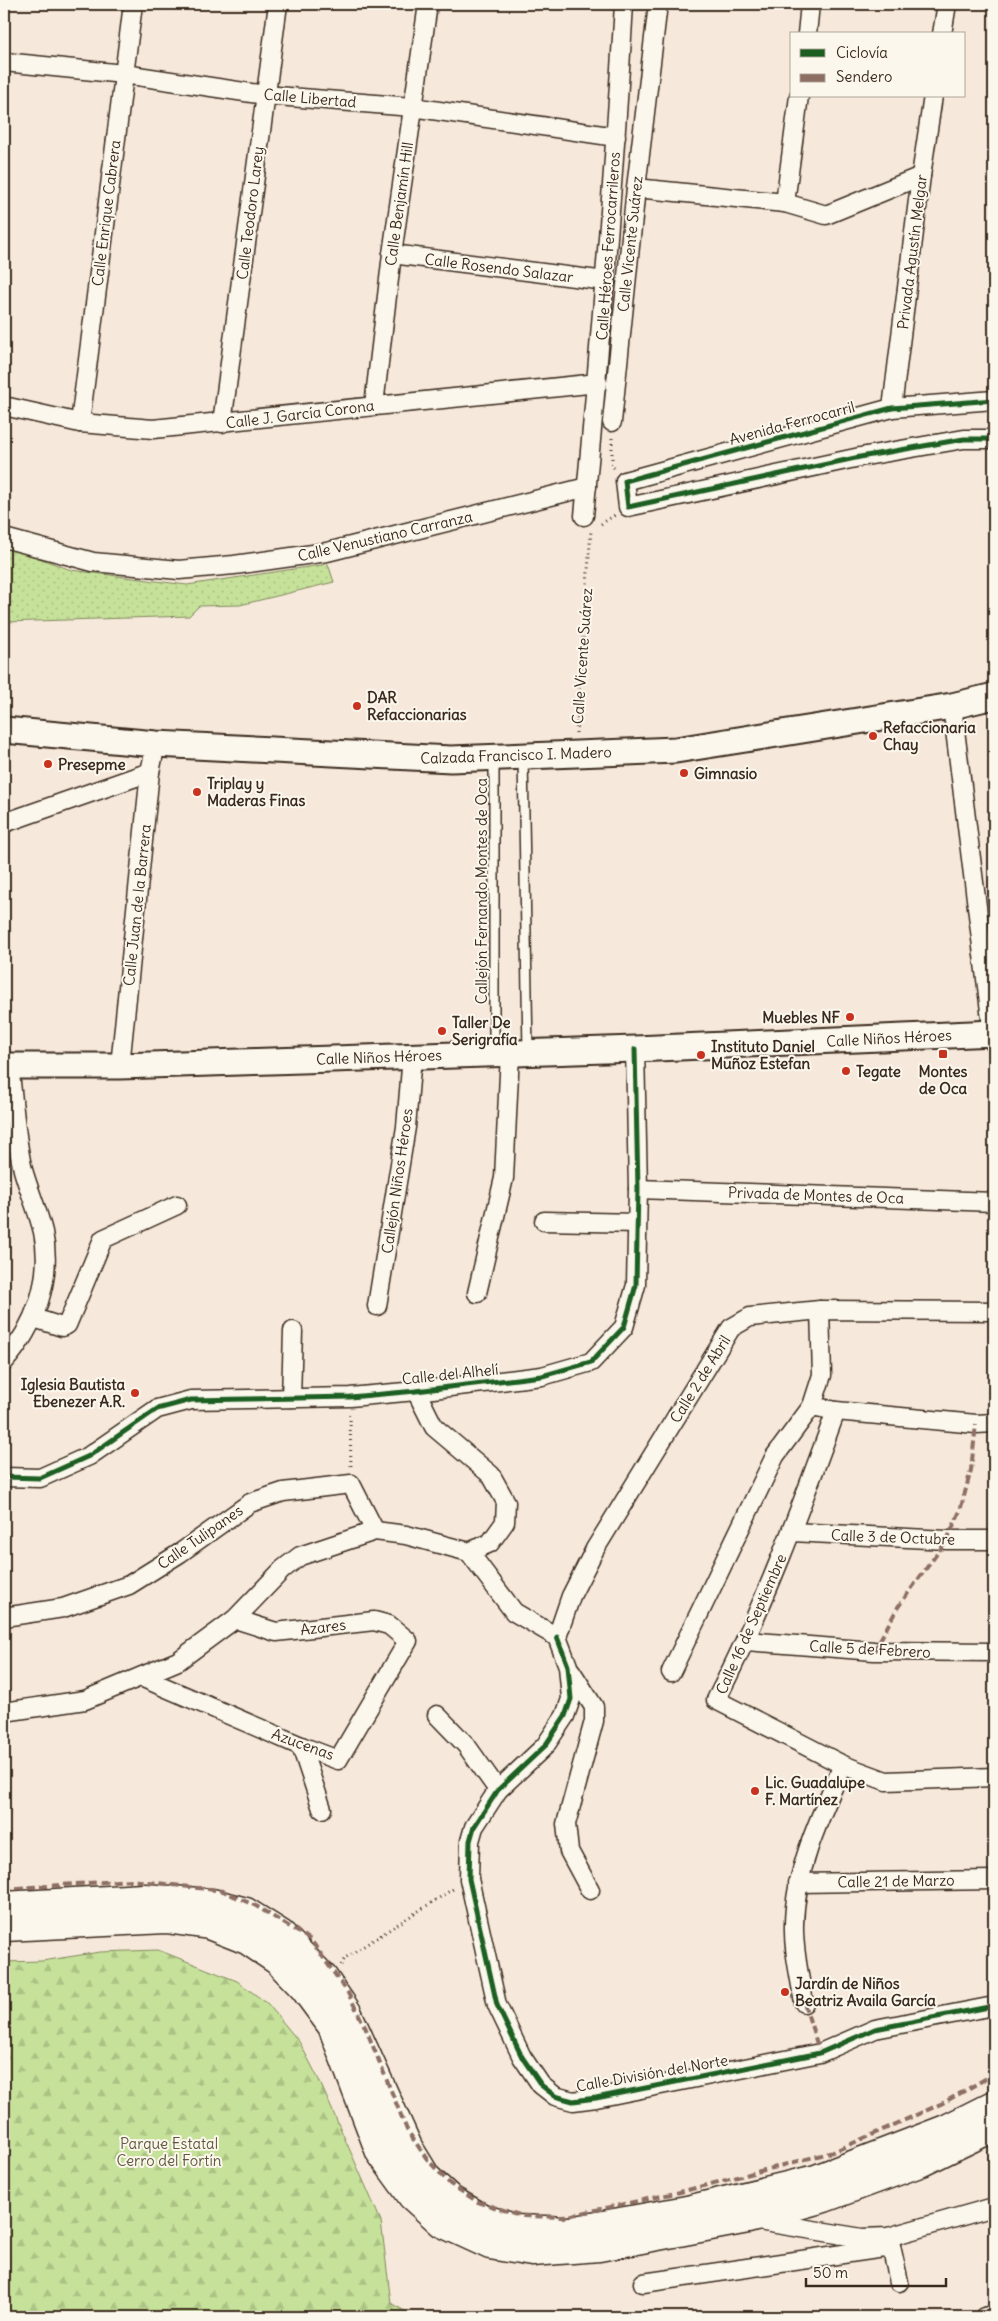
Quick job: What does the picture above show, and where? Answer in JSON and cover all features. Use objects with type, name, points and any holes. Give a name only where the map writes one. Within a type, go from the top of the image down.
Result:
[{"type":"main road","name":"Calzada Francisco I. Madero","points":[[4,730],[156,744],[451,760],[676,750],[952,706],[994,696]]},
{"type":"main road","name":"Calle Niños Héroes","points":[[7,1067],[120,1066],[994,1036]]},
{"type":"main road","points":[[4,1906],[144,1898],[212,1903],[246,1912],[281,1934],[323,1977],[347,2012],[408,2147],[427,2178],[451,2200],[482,2218],[517,2229],[570,2231],[688,2210],[816,2179],[946,2129],[994,2106]]},
{"type":"main road","points":[[4,1927],[166,1919],[208,1925],[247,1940],[278,1961],[304,1988],[332,2026],[380,2152],[412,2196],[442,2223],[490,2245],[532,2252],[599,2247],[748,2219],[824,2198],[922,2162],[994,2126]]},
{"type":"street","name":"Calle Enrique Cabrera","points":[[80,423],[133,4]]},
{"type":"street","name":"Calle Teodoro Larey","points":[[222,423],[278,4]]},
{"type":"street","name":"Calle Benjamín Hill","points":[[374,406],[392,254],[428,4]]},
{"type":"street","name":"Calle Héroes Ferrocarrileros","points":[[588,523],[586,487],[598,383],[624,4]]},
{"type":"street","name":"Calle Vicente Suárez","points":[[612,422],[636,188],[658,4]]},
{"type":"street","points":[[807,32],[810,4]]},
{"type":"street","points":[[942,32],[947,4]]},
{"type":"street","name":"Calle Libertad","points":[[4,62],[124,74],[265,95],[412,107],[616,137]]},
{"type":"street","points":[[785,202],[799,98]]},
{"type":"street","name":"Privada Agustín Melgar","points":[[892,408],[920,176],[933,98]]},
{"type":"street","points":[[636,188],[785,202],[826,216],[920,176]]},
{"type":"street","name":"Calle Rosendo Salazar","points":[[392,254],[606,281]]},
{"type":"street","name":"Calle J. García Corona","points":[[4,406],[80,423],[153,429],[598,383]]},
{"type":"street","name":"Avenida Ferrocarril","points":[[625,481],[892,408],[994,400]]},
{"type":"street","points":[[625,481],[628,508],[860,457],[964,439],[994,438]]},
{"type":"street","name":"Calle Venustiano Carranza","points":[[4,538],[93,562],[188,570],[234,566],[327,552],[586,487]]},
{"type":"street","points":[[952,706],[994,1036]]},
{"type":"street","name":"Calle Juan de la Barrera","points":[[120,1066],[150,772],[156,744]]},
{"type":"street","points":[[4,823],[150,772]]},
{"type":"street","name":"Calle del Alhelí","points":[[4,1477],[40,1478],[89,1456],[156,1409],[191,1400],[350,1397],[416,1391],[542,1376],[591,1362],[624,1327],[636,1285],[638,1188],[635,1049]]},
{"type":"street","points":[[477,1293],[504,1178],[511,1053]]},
{"type":"street","name":"Callejón Niños Héroes","points":[[377,1306],[406,1128],[412,1056]]},
{"type":"street","points":[[4,1362],[20,1344],[34,1318],[46,1272],[43,1232],[23,1168],[7,1067]]},
{"type":"street","name":"Privada de Montes de Oca","points":[[638,1188],[994,1202]]},
{"type":"street","points":[[34,1318],[62,1327],[67,1325],[102,1239],[177,1205]]},
{"type":"street","points":[[544,1221],[637,1223]]},
{"type":"street","points":[[671,1672],[775,1456],[812,1406],[822,1375],[820,1310]]},
{"type":"street","name":"Calle 2 de Abril","points":[[557,1637],[570,1596],[595,1549],[731,1328],[750,1317],[820,1310],[994,1311]]},
{"type":"street","points":[[291,1398],[292,1331]]},
{"type":"street","points":[[416,1391],[434,1427],[491,1475],[506,1502],[506,1522],[490,1543],[468,1552]]},
{"type":"street","points":[[812,1406],[836,1412],[976,1424],[994,1423]]},
{"type":"street","name":"Calle 16 de Septiembre","points":[[836,1412],[792,1532],[746,1641],[716,1700],[843,1765],[886,1780],[994,1777]]},
{"type":"street","points":[[351,1484],[375,1532]]},
{"type":"street","name":"Calle Tulipanes","points":[[4,1617],[63,1608],[129,1584],[180,1552],[250,1502],[283,1492],[351,1484]]},
{"type":"street","points":[[4,1712],[85,1700],[178,1661],[235,1619],[282,1569],[300,1556],[375,1532],[406,1535],[468,1552],[514,1612],[557,1637]]},
{"type":"street","name":"Calle 3 de Octubre","points":[[792,1532],[947,1540],[994,1540]]},
{"type":"street","name":"Azares","points":[[235,1619],[276,1632],[374,1621],[389,1625],[408,1641]]},
{"type":"street","name":"Calle División del Norte","points":[[557,1637],[568,1666],[571,1699],[566,1716],[545,1746],[498,1790],[474,1827],[470,1842],[469,1879],[497,2005],[522,2057],[540,2085],[555,2096],[573,2101],[596,2098],[820,2054],[875,2029],[994,2006]]},
{"type":"street","name":"Azucenas","points":[[141,1677],[338,1760],[408,1641]]},
{"type":"street","name":"Calle 5 de Febrero","points":[[746,1641],[874,1652],[994,1652]]},
{"type":"street","points":[[568,1666],[594,1707],[594,1721],[566,1824],[570,1851],[590,1890]]},
{"type":"street","points":[[438,1715],[466,1745],[498,1790]]},
{"type":"street","points":[[301,1746],[322,1809]]},
{"type":"street","points":[[804,2003],[796,1958],[794,1924],[798,1883],[816,1826],[843,1765]]},
{"type":"street","name":"Calle 21 de Marzo","points":[[798,1883],[994,1880]]},
{"type":"street","points":[[643,2283],[890,2242],[994,2207]]},
{"type":"street","points":[[748,2219],[890,2242]]},
{"type":"street","points":[[890,2242],[900,2282]]},
{"type":"street","points":[[984,2317],[994,2315]]},
{"type":"lane","points":[[511,1053],[523,757]]},
{"type":"lane","name":"Callejón Fernando Montes de Oca","points":[[494,758],[511,1053]]},
{"type":"path","points":[[612,422],[612,466],[625,481]]},
{"type":"path","points":[[588,523],[628,508]]},
{"type":"path","points":[[350,1397],[351,1484]]},
{"type":"path","points":[[339,1973],[345,1958],[469,1879]]},
{"type":"green space","points":[[4,545],[71,570],[187,585],[328,564],[334,582],[240,605],[199,606],[189,616],[4,622]]},
{"type":"green space","name":"Parque Estatal Cerro del Fortín","points":[[158,1950],[237,1981],[268,2004],[300,2043],[319,2080],[381,2221],[391,2303],[415,2317],[4,2317],[4,1962],[42,1961],[100,1952]]},
{"type":"marked path","points":[[874,1651],[898,1607],[947,1540],[960,1511],[971,1470],[976,1424]]},
{"type":"marked path","points":[[4,1889],[132,1880],[223,1891],[256,1906],[311,1940],[348,1993],[366,2029],[407,2130],[427,2159],[450,2184],[478,2202],[523,2216],[563,2217],[680,2192],[833,2152],[943,2103],[994,2074]]},
{"type":"marked path","points":[[804,2003],[820,2053]]},
{"type":"marked path","points":[[984,2317],[994,2315]]},
{"type":"cycle path","points":[[994,400],[892,408],[625,481],[628,507],[860,457],[964,439],[994,439]]},
{"type":"cycle path","points":[[4,1477],[40,1478],[89,1456],[157,1409],[191,1400],[350,1397],[416,1391],[542,1376],[591,1362],[624,1327],[636,1285],[638,1189],[635,1049]]},
{"type":"cycle path","points":[[557,1637],[568,1666],[571,1699],[565,1716],[545,1746],[498,1790],[474,1827],[470,1841],[469,1879],[497,2005],[522,2057],[541,2085],[555,2096],[573,2101],[596,2098],[820,2053],[875,2029],[994,2006]]},
{"type":"place","name":"DAR Refaccionarias","points":[[357,706]]},
{"type":"place","name":"Refaccionaria Chay","points":[[873,736]]},
{"type":"place","name":"Presepme","points":[[48,764]]},
{"type":"place","name":"Gimnasio","points":[[684,773]]},
{"type":"place","name":"Triplay y Maderas Finas","points":[[197,792]]},
{"type":"place","name":"Muebles NF","points":[[850,1017]]},
{"type":"place","name":"Taller De Serigrafía","points":[[442,1031]]},
{"type":"place","name":"Montes de Oca","points":[[943,1054]]},
{"type":"place","name":"Instituto Daniel Muñoz Estefan","points":[[701,1055]]},
{"type":"place","name":"Tegate","points":[[846,1071]]},
{"type":"place","name":"Iglesia Bautista Ebenezer A.R.","points":[[135,1393]]},
{"type":"place","name":"Lic. Guadalupe F. Martínez","points":[[755,1791]]},
{"type":"place","name":"Jardín de Niños Beatriz Availa García","points":[[785,1992]]}]
